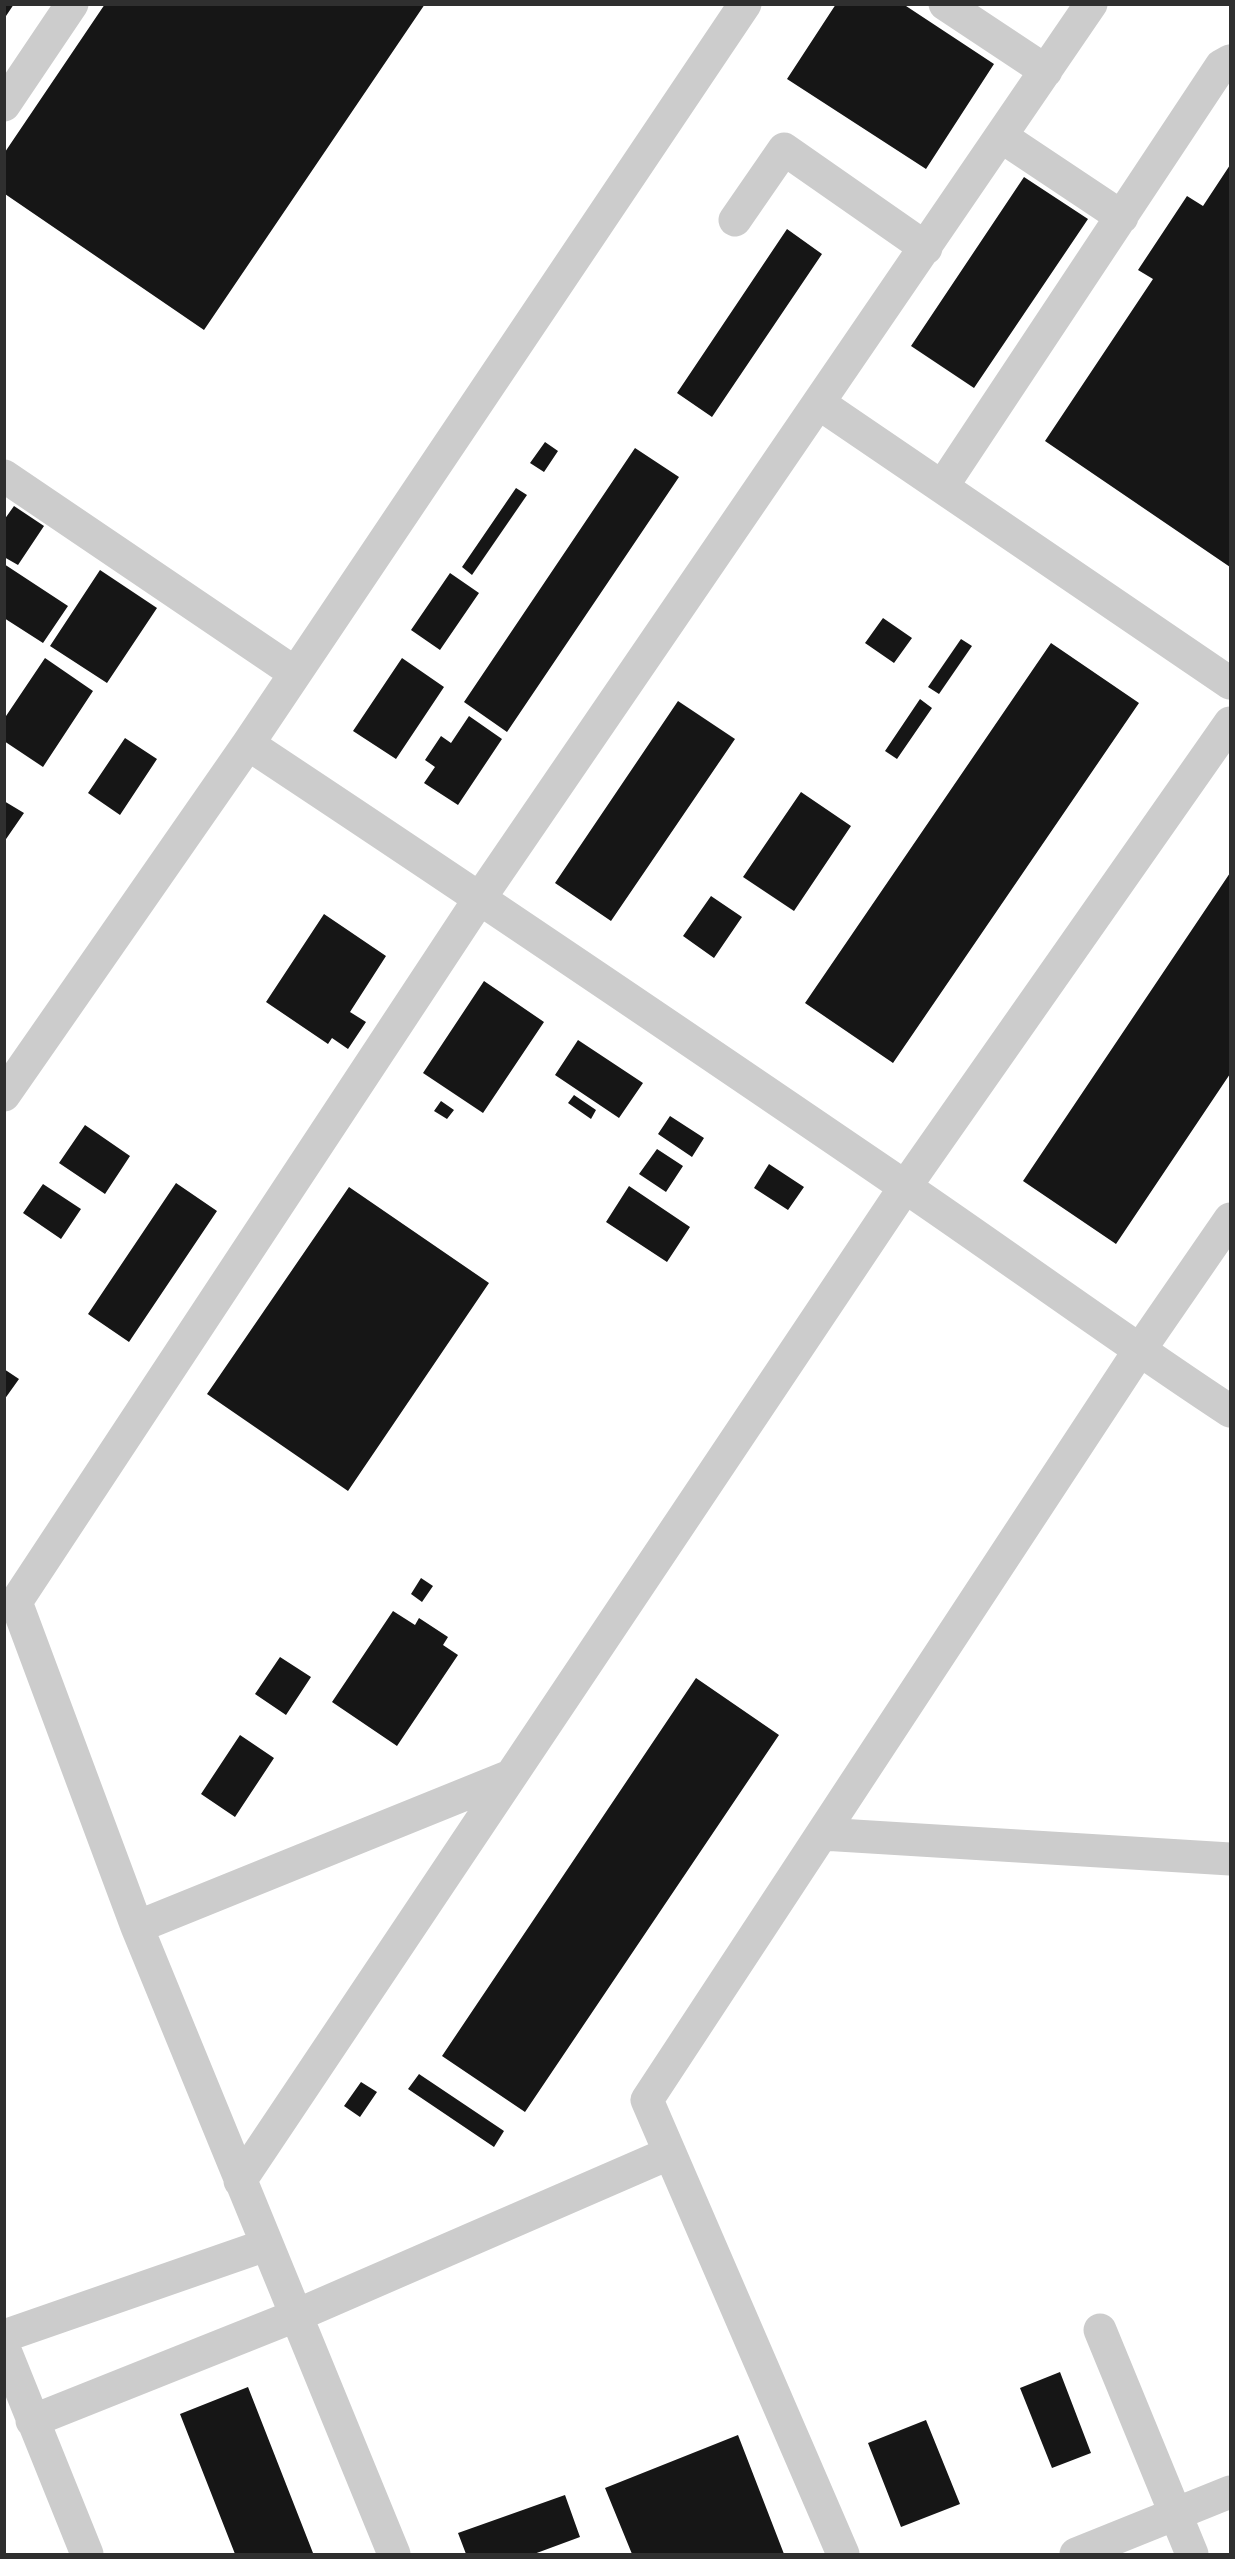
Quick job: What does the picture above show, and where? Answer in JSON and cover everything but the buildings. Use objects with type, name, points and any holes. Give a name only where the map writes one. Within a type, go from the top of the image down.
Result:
[{"type":"street","points":[[4,105],[72,4]]},
{"type":"street","points":[[4,1095],[248,744],[745,4]]},
{"type":"street","points":[[945,4],[1046,71]]},
{"type":"street","points":[[394,2554],[137,1927],[16,1602],[480,898],[927,248],[1091,4]]},
{"type":"street","points":[[942,487],[1221,66],[1230,61]]},
{"type":"street","points":[[1002,137],[1122,216]]},
{"type":"street","points":[[735,220],[784,149],[927,248]]},
{"type":"street","points":[[820,404],[1230,683]]},
{"type":"street","points":[[4,476],[294,673]]},
{"type":"street","points":[[240,2181],[905,1187],[1230,723]]},
{"type":"street","points":[[248,744],[480,898],[905,1187],[1139,1351],[1230,1411]]},
{"type":"street","points":[[843,2554],[647,2100],[1139,1351],[1230,1219]]},
{"type":"street","points":[[137,1927],[510,1776]]},
{"type":"street","points":[[822,1834],[1230,1859]]},
{"type":"street","points":[[32,2421],[295,2316],[670,2153]]},
{"type":"street","points":[[4,2336],[266,2245]]},
{"type":"street","points":[[1100,2330],[1192,2554]]},
{"type":"street","points":[[4,2348],[87,2554]]},
{"type":"street","points":[[1076,2554],[1230,2492]]}]
